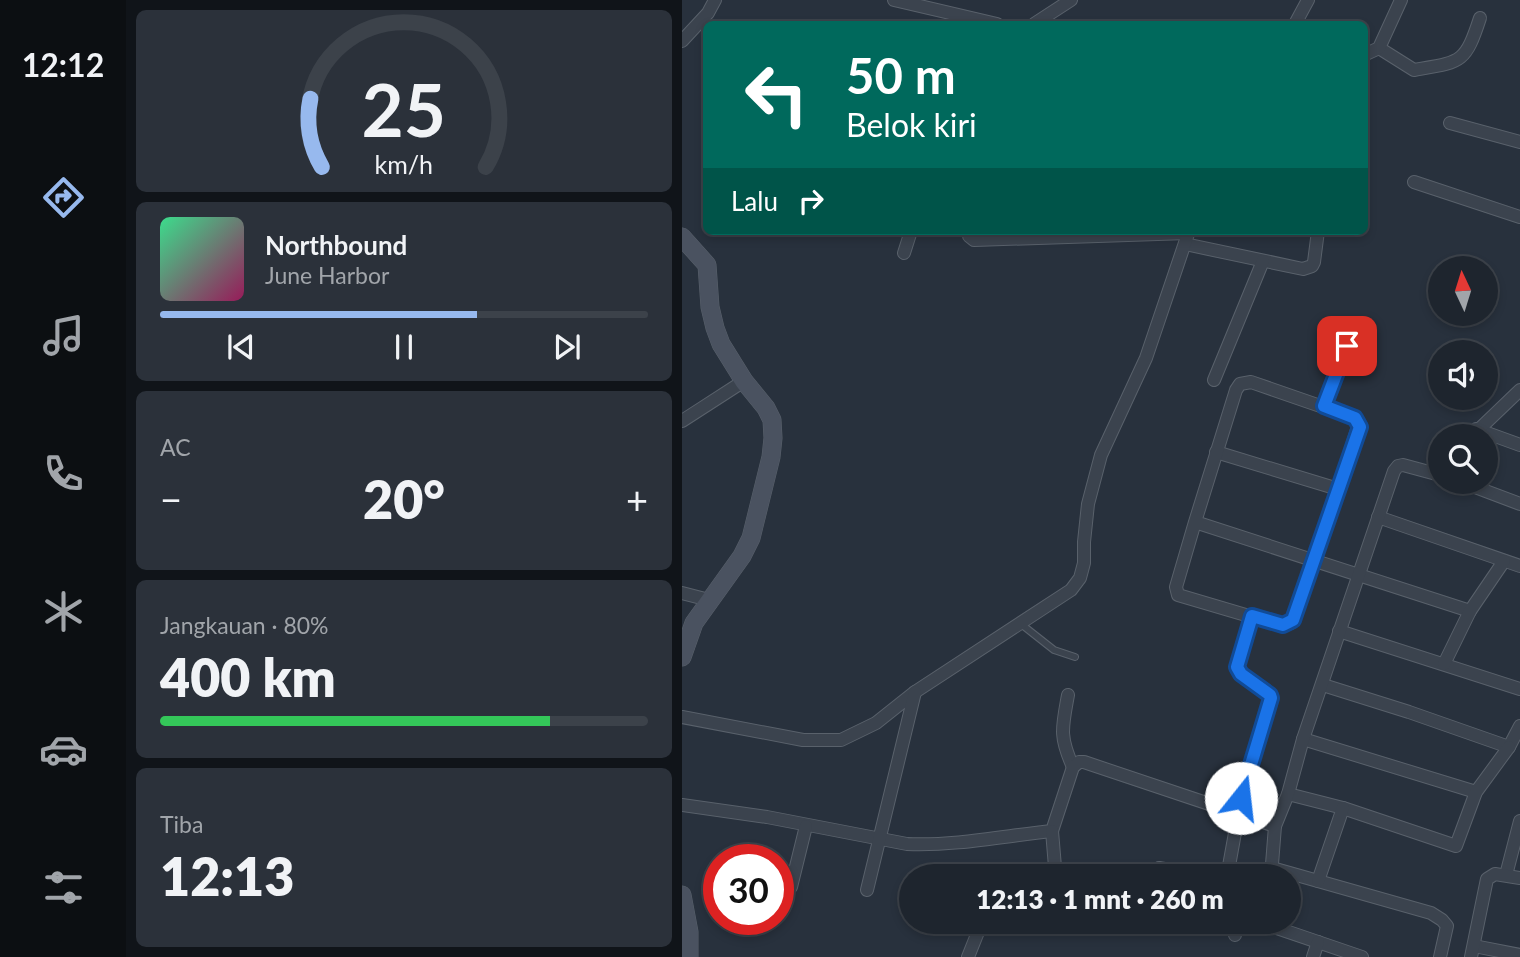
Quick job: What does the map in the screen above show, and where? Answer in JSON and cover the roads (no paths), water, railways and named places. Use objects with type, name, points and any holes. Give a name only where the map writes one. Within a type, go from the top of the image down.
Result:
[{"type":"street","points":[[682,41],[708,13],[715,0]]},
{"type":"street","points":[[894,0],[968,21]]},
{"type":"street","points":[[1039,21],[1071,0]]},
{"type":"street","points":[[1297,21],[1308,0]]},
{"type":"street","points":[[1368,53],[1379,48],[1401,0]]},
{"type":"street","points":[[1379,48],[1414,70],[1444,65],[1462,58],[1468,50],[1480,18]]},
{"type":"street","points":[[1450,123],[1520,142]]},
{"type":"street","points":[[1414,182],[1520,218]]},
{"type":"street","points":[[904,253],[910,235]]},
{"type":"street","points":[[969,235],[974,240],[1187,236],[1263,261],[1303,269],[1314,262],[1317,235]]},
{"type":"street","points":[[682,717],[771,735],[841,740],[876,723],[915,692],[1071,590],[1080,578],[1084,563],[1088,504],[1101,455],[1146,358],[1187,236]]},
{"type":"street","points":[[682,237],[707,265],[710,307],[721,344],[744,381],[766,408],[772,420],[773,438],[771,457],[751,538],[742,556],[694,623],[683,650]]},
{"type":"street","points":[[1214,380],[1263,261]]},
{"type":"street","points":[[1324,406],[1347,346]]},
{"type":"street","points":[[682,421],[744,381]]},
{"type":"street","points":[[1251,382],[1324,406],[1355,418],[1359,424],[1291,623],[1283,625],[1178,595],[1176,587],[1216,452],[1240,384],[1251,382]]},
{"type":"street","points":[[1484,424],[1520,390]]},
{"type":"street","points":[[1498,439],[1520,445]]},
{"type":"street","points":[[1216,452],[1338,489]]},
{"type":"street","points":[[1272,864],[1275,826],[1288,794],[1303,738],[1394,471],[1398,466],[1409,466],[1428,472]]},
{"type":"street","points":[[1493,494],[1520,504]]},
{"type":"street","points":[[1378,517],[1520,566]]},
{"type":"street","points":[[1195,522],[1470,611]]},
{"type":"street","points":[[1444,664],[1470,611],[1504,561]]},
{"type":"street","points":[[682,593],[709,600]]},
{"type":"street","points":[[1230,864],[1271,701],[1270,695],[1241,674],[1237,667],[1252,616]]},
{"type":"street","points":[[1339,631],[1520,690]]},
{"type":"street","points":[[1323,685],[1509,747]]},
{"type":"street","points":[[867,890],[915,692]]},
{"type":"street","points":[[1068,695],[1062,737],[1073,767]]},
{"type":"street","points":[[1288,794],[1343,808],[1456,846],[1476,792],[1509,747],[1520,726]]},
{"type":"street","points":[[1303,738],[1476,792]]},
{"type":"street","points":[[1055,864],[1052,831],[1073,767],[1079,762],[1275,826]]},
{"type":"street","points":[[682,805],[767,817],[879,840],[928,845],[1052,831]]},
{"type":"street","points":[[1318,881],[1343,808]]},
{"type":"street","points":[[1506,875],[1520,821]]},
{"type":"street","points":[[794,875],[806,826]]},
{"type":"street","points":[[1520,878],[1491,875],[1485,883],[1473,951],[1520,955]]},
{"type":"street","points":[[1301,878],[1431,913],[1447,926],[1440,957]]},
{"type":"street","points":[[682,895],[689,932],[689,957]]},
{"type":"street","points":[[968,957],[977,934]]},
{"type":"street","points":[[1295,934],[1362,957]]},
{"type":"street","points":[[1313,957],[1318,942]]},
{"type":"lane","points":[[1021,624],[1054,650],[1075,657]]}]
